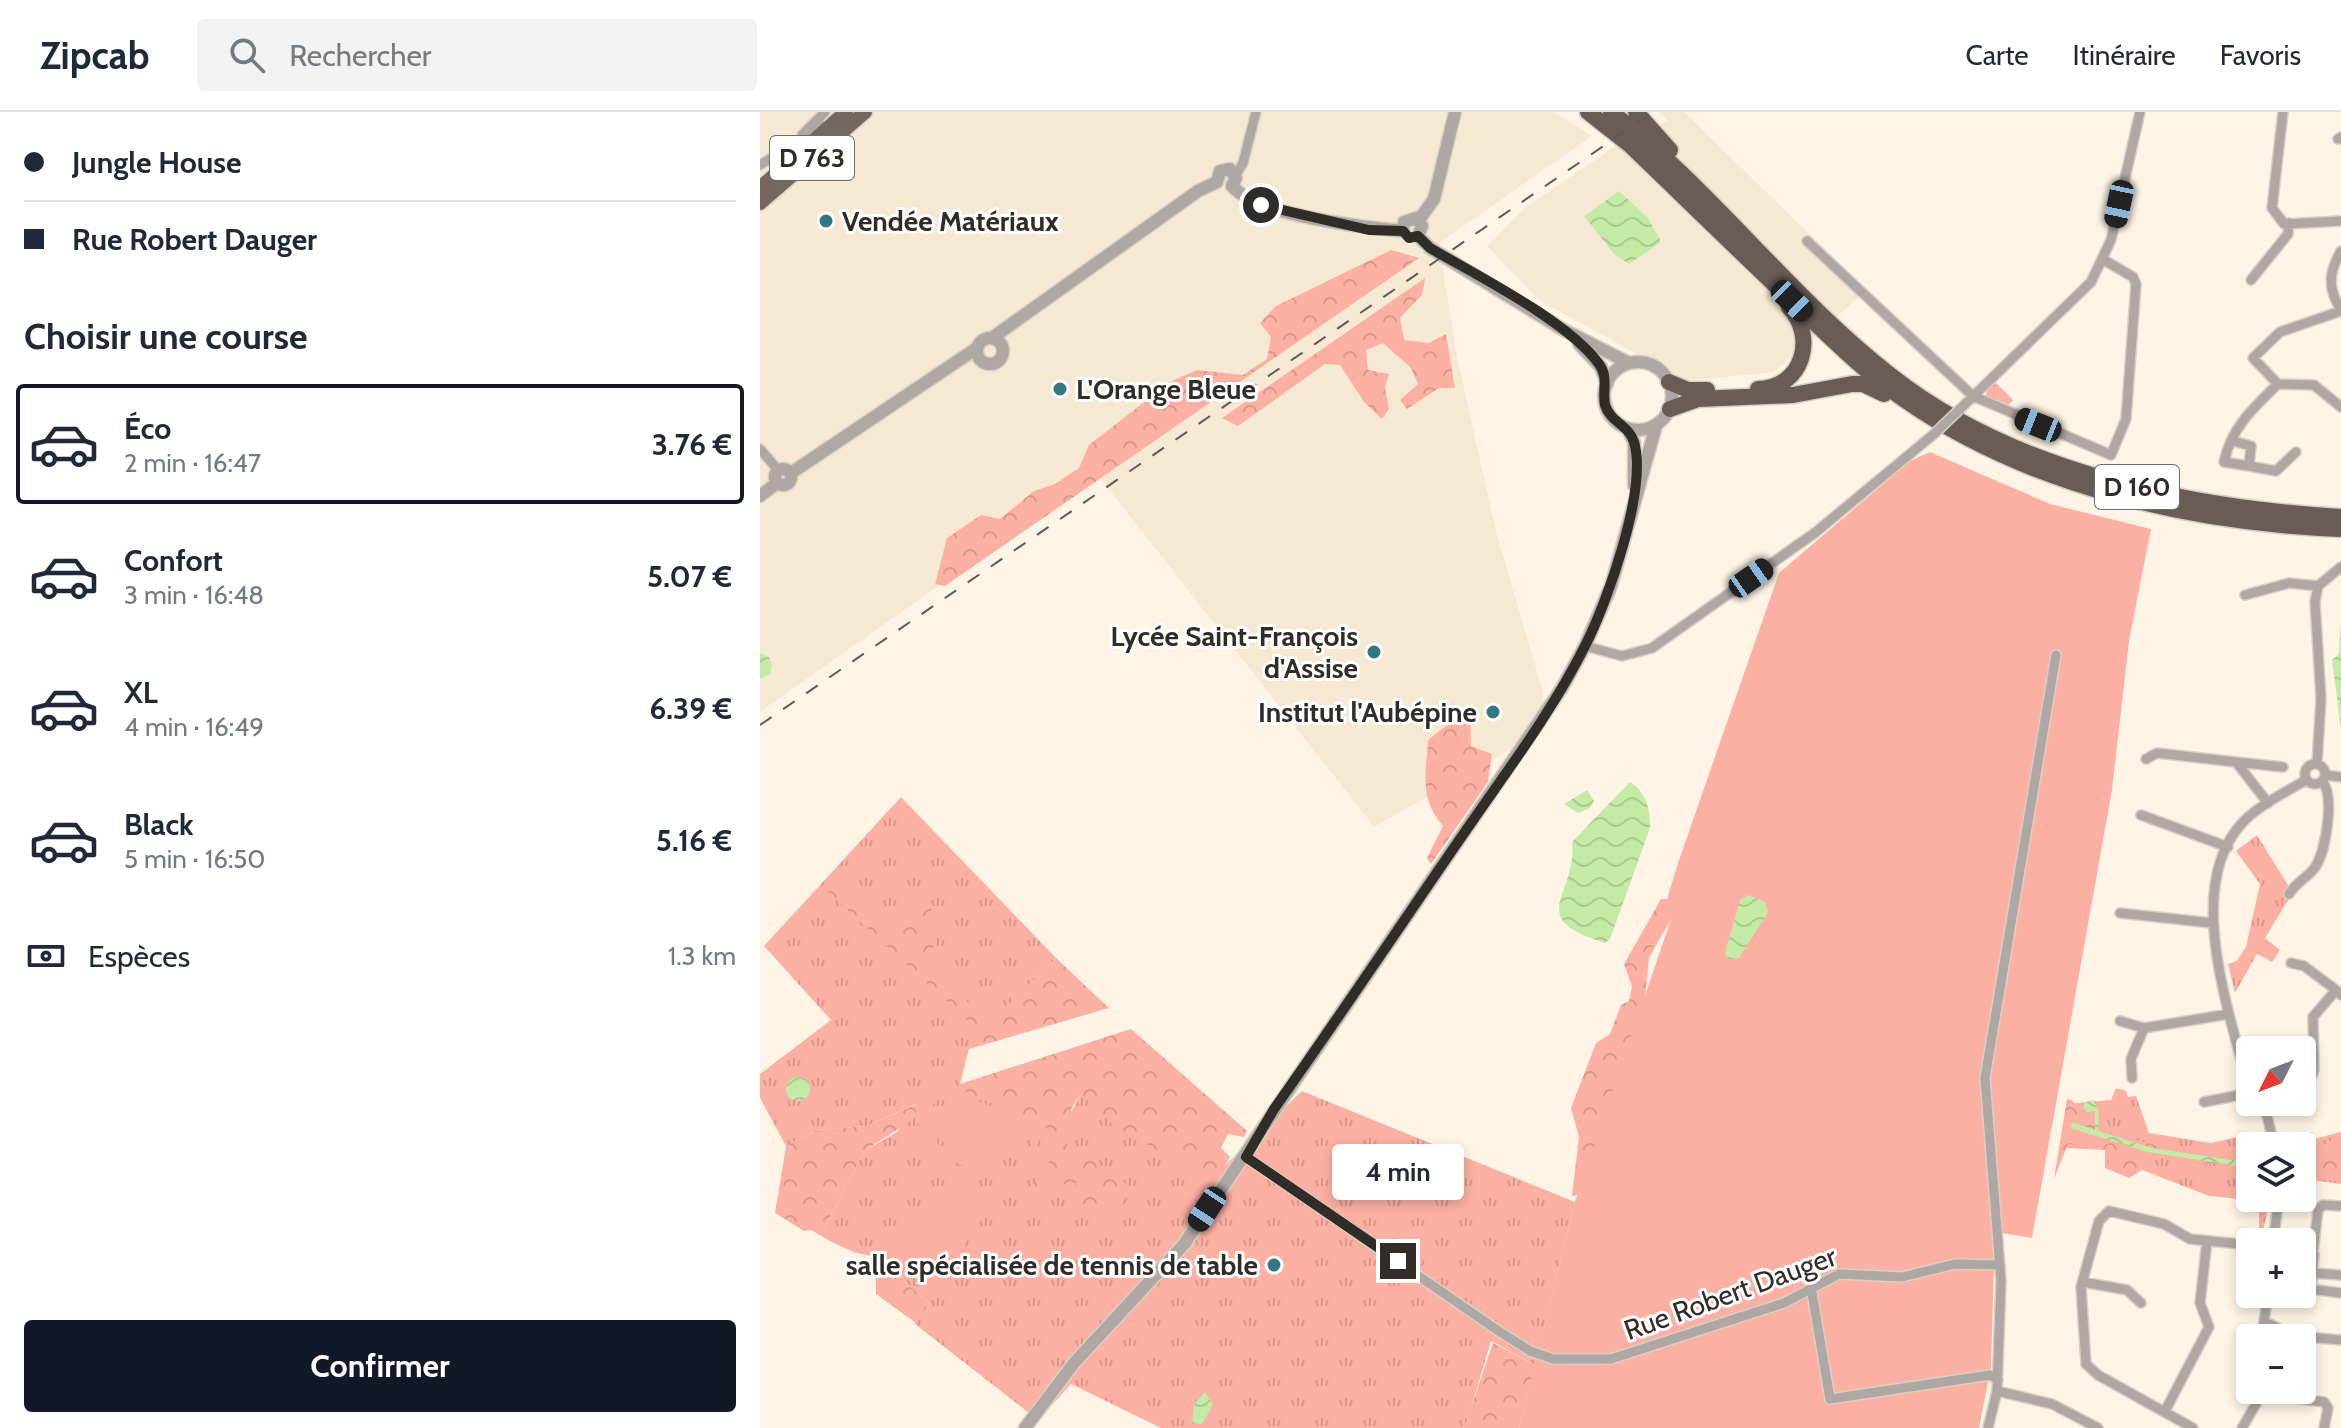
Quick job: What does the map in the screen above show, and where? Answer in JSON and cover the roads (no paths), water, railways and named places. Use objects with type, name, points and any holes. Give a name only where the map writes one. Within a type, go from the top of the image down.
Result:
[{"type":"highway","name":"D 160","points":[[1588,112],[1630,145],[1782,284],[1889,374],[1979,430],[2097,476],[2235,514],[2262,528],[2341,536]]},
{"type":"highway","name":"D 160","points":[[1611,112],[1868,372],[1911,404],[1975,441],[2082,484],[2157,505],[2341,529]]},
{"type":"highway","points":[[1626,112],[1670,150]]},
{"type":"highway","points":[[1636,112],[1781,264],[1782,300],[1798,317],[1804,340],[1799,365],[1784,382],[1765,388],[1697,390],[1669,382]]},
{"type":"highway","points":[[1670,409],[1698,399],[1793,395],[1852,384],[1863,384],[1896,402],[1911,404]]},
{"type":"highway","name":"D 160","points":[[2235,514],[2263,505],[2341,514]]},
{"type":"main road","name":"D 763","points":[[760,185],[846,112]]},
{"type":"main road","name":"D 763","points":[[760,203],[865,112]]},
{"type":"street","points":[[760,185],[794,143],[825,112]]},
{"type":"street","points":[[760,165],[846,112]]},
{"type":"street","points":[[980,355],[984,340],[992,338],[1217,182],[1225,188],[1244,155],[1256,112]]},
{"type":"street","points":[[1419,220],[1434,199],[1455,112]]},
{"type":"street","points":[[1585,646],[1622,656],[1652,648],[1816,532],[1959,410],[2091,282],[2104,260],[2140,112]]},
{"type":"street","points":[[2283,112],[2272,208],[2284,224],[2341,221]]},
{"type":"street","points":[[1232,177],[1254,203],[1369,230],[1403,231],[1409,238],[1418,236],[1423,229],[1419,220]]},
{"type":"street","points":[[1403,231],[1407,219],[1419,220]]},
{"type":"street","points":[[2251,280],[2288,234],[2289,223]]},
{"type":"street","points":[[1184,1244],[1535,729],[1585,646],[1611,586],[1656,426],[1670,409],[1669,382],[1655,366],[1629,363],[1562,329],[1430,248],[1418,236]]},
{"type":"street","points":[[1807,241],[1973,396],[2114,453],[2126,419],[2136,284],[2133,277],[2104,260]]},
{"type":"street","points":[[2341,251],[2332,267],[2329,284],[2341,310],[2280,332],[2253,358],[2278,384],[2314,385],[2324,389],[2341,407]]},
{"type":"street","points":[[760,496],[782,475],[950,365],[980,355],[997,362],[1014,321]]},
{"type":"street","points":[[1562,329],[1601,367],[1607,384]]},
{"type":"street","points":[[992,338],[1003,349]]},
{"type":"street","points":[[1628,520],[1635,463],[1634,442],[1627,428],[1608,412],[1604,396],[1612,375],[1629,363]]},
{"type":"street","points":[[2278,384],[2237,428],[2224,462],[2276,471],[2296,452]]},
{"type":"street","points":[[1627,428],[1637,430],[1656,426]]},
{"type":"street","points":[[2233,441],[2251,446],[2249,466]]},
{"type":"street","points":[[760,449],[782,475]]},
{"type":"street","points":[[2289,894],[2317,863],[2331,802],[2329,789],[2317,764],[2321,699],[2315,602],[2318,586],[2341,567]]},
{"type":"street","points":[[2245,595],[2289,583],[2318,586]]},
{"type":"street","points":[[1988,1428],[1998,1380],[2000,1265],[1985,1078],[2056,655]]},
{"type":"street","points":[[2146,759],[2157,753],[2283,767]]},
{"type":"street","points":[[2236,762],[2268,803]]},
{"type":"street","points":[[2306,780],[2306,769],[2317,764]]},
{"type":"street","points":[[2306,780],[2314,784],[2324,778],[2341,777]]},
{"type":"street","points":[[2236,1041],[2212,923],[2228,847],[2244,821],[2306,780]]},
{"type":"street","points":[[2141,815],[2228,847]]},
{"type":"street","points":[[2120,913],[2212,923]]},
{"type":"street","points":[[2291,963],[2304,966],[2338,992],[2313,1017],[2313,1036]]},
{"type":"street","points":[[2120,1021],[2144,1028],[2229,1014]]},
{"type":"street","points":[[2132,1078],[2131,1059],[2144,1028]]},
{"type":"street","points":[[1025,1428],[1074,1363],[1184,1244],[1248,1158],[1328,1033]]},
{"type":"street","points":[[2204,1102],[2236,1096]]},
{"type":"street","points":[[1235,1167],[1248,1158],[1274,1109]]},
{"type":"street","name":"Rue Robert Dauger","points":[[1248,1158],[1497,1330],[1530,1351],[1553,1359],[1611,1359],[1784,1303],[1829,1277],[1854,1272],[1902,1277],[1955,1264],[2000,1265]]},
{"type":"street","points":[[2313,1228],[2318,1210],[2323,1205],[2341,1206]]},
{"type":"street","points":[[2193,1428],[2090,1370],[2085,1347],[2083,1282],[2099,1221],[2109,1211],[2164,1224],[2190,1239],[2236,1244]]},
{"type":"street","points":[[2165,1411],[2209,1327],[2200,1303],[2207,1241]]},
{"type":"street","points":[[2316,1273],[2341,1275]]},
{"type":"street","points":[[2083,1282],[2127,1290],[2141,1303]]},
{"type":"street","points":[[1811,1287],[1830,1399],[1990,1375],[1998,1380]]},
{"type":"street","points":[[2316,1291],[2341,1293]]},
{"type":"street","points":[[2266,1310],[2273,1324]]},
{"type":"street","points":[[2264,1324],[2266,1310]]},
{"type":"street","points":[[2316,1338],[2341,1340]]},
{"type":"street","points":[[2071,1348],[2085,1347]]},
{"type":"street","points":[[1997,1391],[2052,1404],[2098,1428]]},
{"type":"street","points":[[2316,1401],[2324,1402],[2328,1408],[2324,1428]]},
{"type":"street","points":[[2242,1428],[2256,1404]]},
{"type":"water","points":[[1619,191],[1647,217],[1660,239],[1660,243],[1629,264],[1614,254],[1584,216]]},
{"type":"water","points":[[2341,619],[2341,729],[2332,660],[2339,654]]},
{"type":"water","points":[[760,653],[769,657],[772,666],[770,674],[760,679]]},
{"type":"water","points":[[1630,782],[1646,802],[1650,828],[1610,939],[1605,943],[1566,924],[1560,914],[1560,903],[1572,861],[1572,842]]},
{"type":"water","points":[[1587,790],[1594,801],[1590,808],[1578,813],[1564,804]]},
{"type":"water","points":[[1749,895],[1765,902],[1768,912],[1739,958],[1728,960],[1725,953],[1740,900]]},
{"type":"water","points":[[798,1077],[806,1081],[810,1089],[806,1097],[798,1101],[790,1097],[786,1089],[790,1081]]},
{"type":"water","points":[[2094,1100],[2099,1112],[2098,1131],[2152,1148],[2236,1161],[2236,1166],[2147,1152],[2071,1128],[2072,1122],[2095,1130],[2095,1111],[2087,1112],[2083,1107],[2085,1102]]},
{"type":"water","points":[[1205,1392],[1213,1405],[1202,1424],[1192,1424],[1194,1404]]},
{"type":"railway","points":[[760,725],[1653,112]]},
{"type":"place","name":"Vendée Matériaux","points":[[826,221]]},
{"type":"place","name":"L'Orange Bleue","points":[[1060,389]]},
{"type":"place","name":"Lycée Saint-François d'Assise","points":[[1374,652]]},
{"type":"place","name":"Institut l'Aubépine","points":[[1493,712]]},
{"type":"place","name":"salle spécialisée de tennis de table","points":[[1274,1265]]}]
